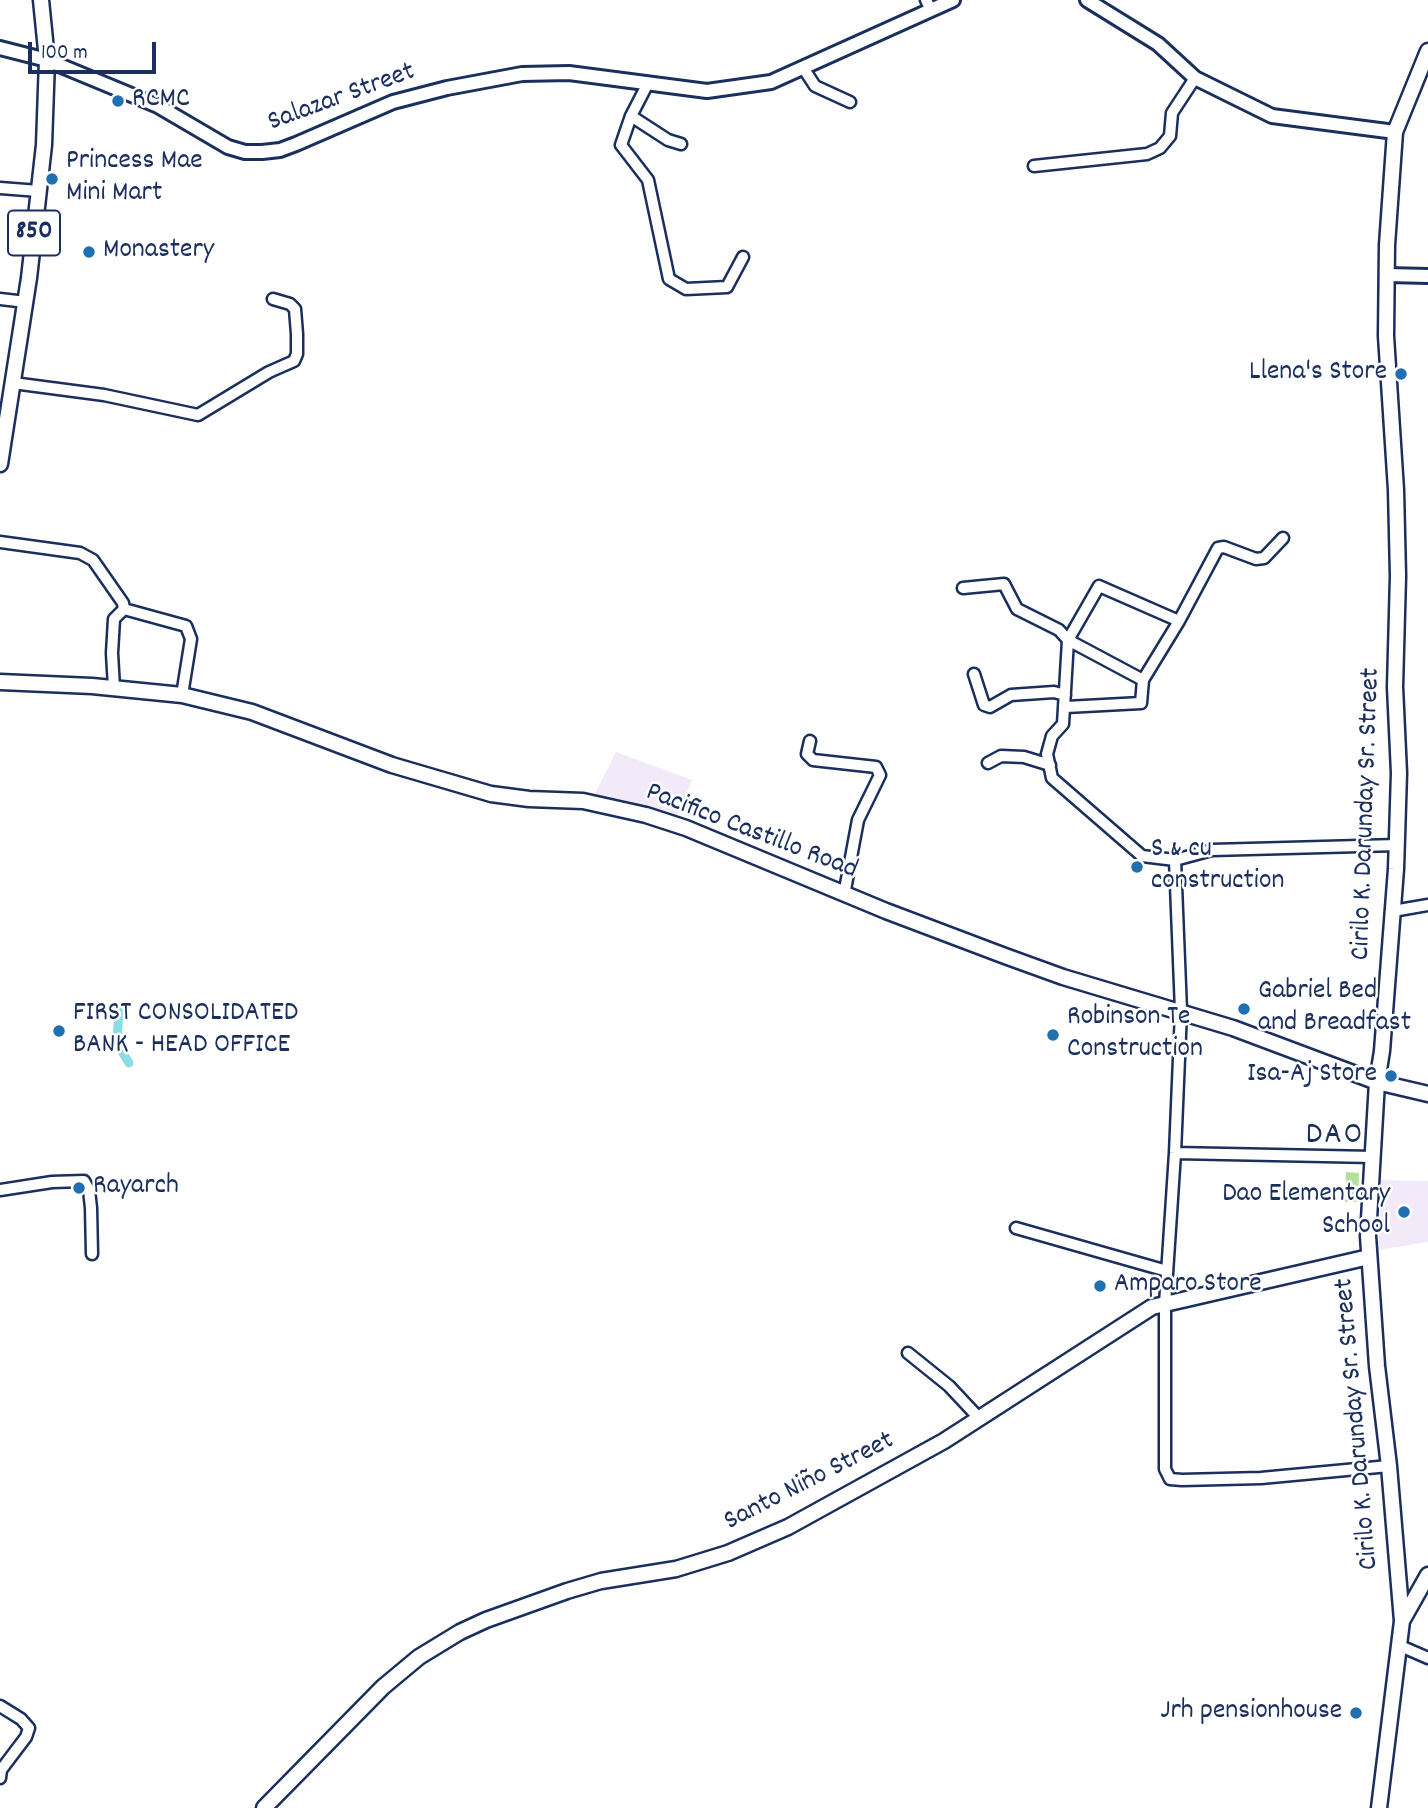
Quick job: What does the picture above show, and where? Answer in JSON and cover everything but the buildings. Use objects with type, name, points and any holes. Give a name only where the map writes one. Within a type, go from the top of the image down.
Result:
[{"type":"main road","name":"850","points":[[0,464],[26,302],[44,145],[47,60],[41,0]]},
{"type":"main road","name":"Cirilo K. Darunday Sr. Street","points":[[1402,1621],[1389,1466],[1377,1366],[1368,1236],[1377,1082],[1393,911],[1399,773],[1395,687],[1398,589],[1396,490],[1386,336],[1387,275],[1395,132],[1428,51]]},
{"type":"main road","name":"Pacifico Castillo Road","points":[[0,682],[114,688],[182,695],[252,712],[392,765],[491,794],[583,802],[656,818],[1005,957],[1181,1011],[1323,1060],[1377,1082],[1428,1094]]},
{"type":"main road","name":"Santo Niño Street","points":[[264,1808],[383,1687],[419,1657],[460,1632],[485,1620],[576,1588],[601,1581],[676,1569],[728,1553],[799,1521],[944,1441],[1153,1307],[1369,1257]]},
{"type":"main road","points":[[1379,1808],[1402,1621],[1428,1574]]},
{"type":"street","name":"Salazar Street","points":[[0,48],[47,60],[158,106],[228,146],[253,152],[280,150],[393,102],[447,88],[522,74],[569,73],[707,91],[771,82],[804,69],[929,5],[953,0]]},
{"type":"street","points":[[1087,0],[1158,44],[1195,78],[1272,116],[1395,132]]},
{"type":"street","points":[[804,69],[814,86],[850,102]]},
{"type":"street","points":[[1034,166],[1147,154],[1160,148],[1170,136],[1172,113],[1195,78]]},
{"type":"street","points":[[647,85],[631,116],[621,145],[648,180],[668,279],[686,289],[727,287],[743,257]]},
{"type":"street","points":[[631,116],[668,140],[681,144]]},
{"type":"street","points":[[0,188],[39,191]]},
{"type":"street","points":[[1387,275],[1428,276]]},
{"type":"street","points":[[0,299],[26,302]]},
{"type":"street","points":[[13,383],[104,396],[198,415],[269,372],[294,361],[297,354],[295,309],[290,304],[273,299]]},
{"type":"street","points":[[1066,707],[1141,703],[1143,680],[1179,621],[1218,548],[1224,547],[1256,559],[1264,558],[1283,538]]},
{"type":"street","points":[[0,542],[80,553],[93,560],[123,603],[124,609]]},
{"type":"street","points":[[962,588],[1004,584],[1017,609],[1059,630],[1068,640],[1143,680]]},
{"type":"street","points":[[1179,621],[1099,586],[1068,640],[1063,724],[1052,736],[1047,754],[1052,778],[1142,856],[1175,860],[1212,850],[1397,845]]},
{"type":"street","points":[[114,688],[114,619],[124,609]]},
{"type":"street","points":[[124,609],[186,626],[191,639],[182,695]]},
{"type":"street","points":[[974,674],[984,705],[990,707],[1011,695],[1054,692],[1065,695]]},
{"type":"street","points":[[810,741],[807,754],[813,760],[876,767],[880,775],[858,820],[844,895]]},
{"type":"street","points":[[988,762],[1001,756],[1024,757],[1050,765]]},
{"type":"street","points":[[1175,860],[1181,1011],[1165,1304],[1165,1469],[1170,1479],[1261,1478],[1389,1466]]},
{"type":"street","points":[[1393,911],[1428,905]]},
{"type":"street","points":[[1175,1153],[1373,1157]]},
{"type":"street","points":[[0,1190],[52,1182],[84,1181],[89,1190],[91,1208],[92,1254]]},
{"type":"street","points":[[1016,1228],[1167,1271]]},
{"type":"street","points":[[908,1353],[949,1387],[979,1418]]},
{"type":"street","points":[[1398,1645],[1428,1658]]},
{"type":"street","points":[[0,1706],[21,1719],[29,1728],[26,1737],[1,1770],[0,1778]]},
{"type":"shaded area","points":[[616,752],[692,780],[676,818],[593,797]]},
{"type":"shaded area","name":"Dao Elementary School","points":[[1381,1180],[1428,1181],[1428,1242],[1378,1250]]},
{"type":"green space","points":[[1346,1172],[1359,1173],[1358,1202],[1345,1202]]},
{"type":"waterway","points":[[119,1006],[117,1043],[129,1063]]},
{"type":"place","name":"RCMC","points":[[118,101]]},
{"type":"place","name":"Princess Mae Mini Mart","points":[[52,179]]},
{"type":"place","name":"Monastery","points":[[89,252]]},
{"type":"place","name":"Llena's Store","points":[[1401,374]]},
{"type":"place","name":"S & cu construction","points":[[1137,867]]},
{"type":"place","name":"Gabriel Bed and Breadfast","points":[[1244,1009]]},
{"type":"place","name":"FIRST CONSOLIDATED BANK - HEAD OFFICE","points":[[59,1031]]},
{"type":"place","name":"Robinson Te Construction","points":[[1053,1035]]},
{"type":"place","name":"Isa-Aj Store","points":[[1391,1076]]},
{"type":"place","name":"Rayarch","points":[[79,1188]]},
{"type":"place","name":"Dao Elementary School","points":[[1404,1212]]},
{"type":"place","name":"Amparo Store","points":[[1100,1286]]},
{"type":"place","name":"Jrh pensionhouse","points":[[1356,1713]]},
{"type":"district","name":"DAO","points":[[1335,1138]]}]
